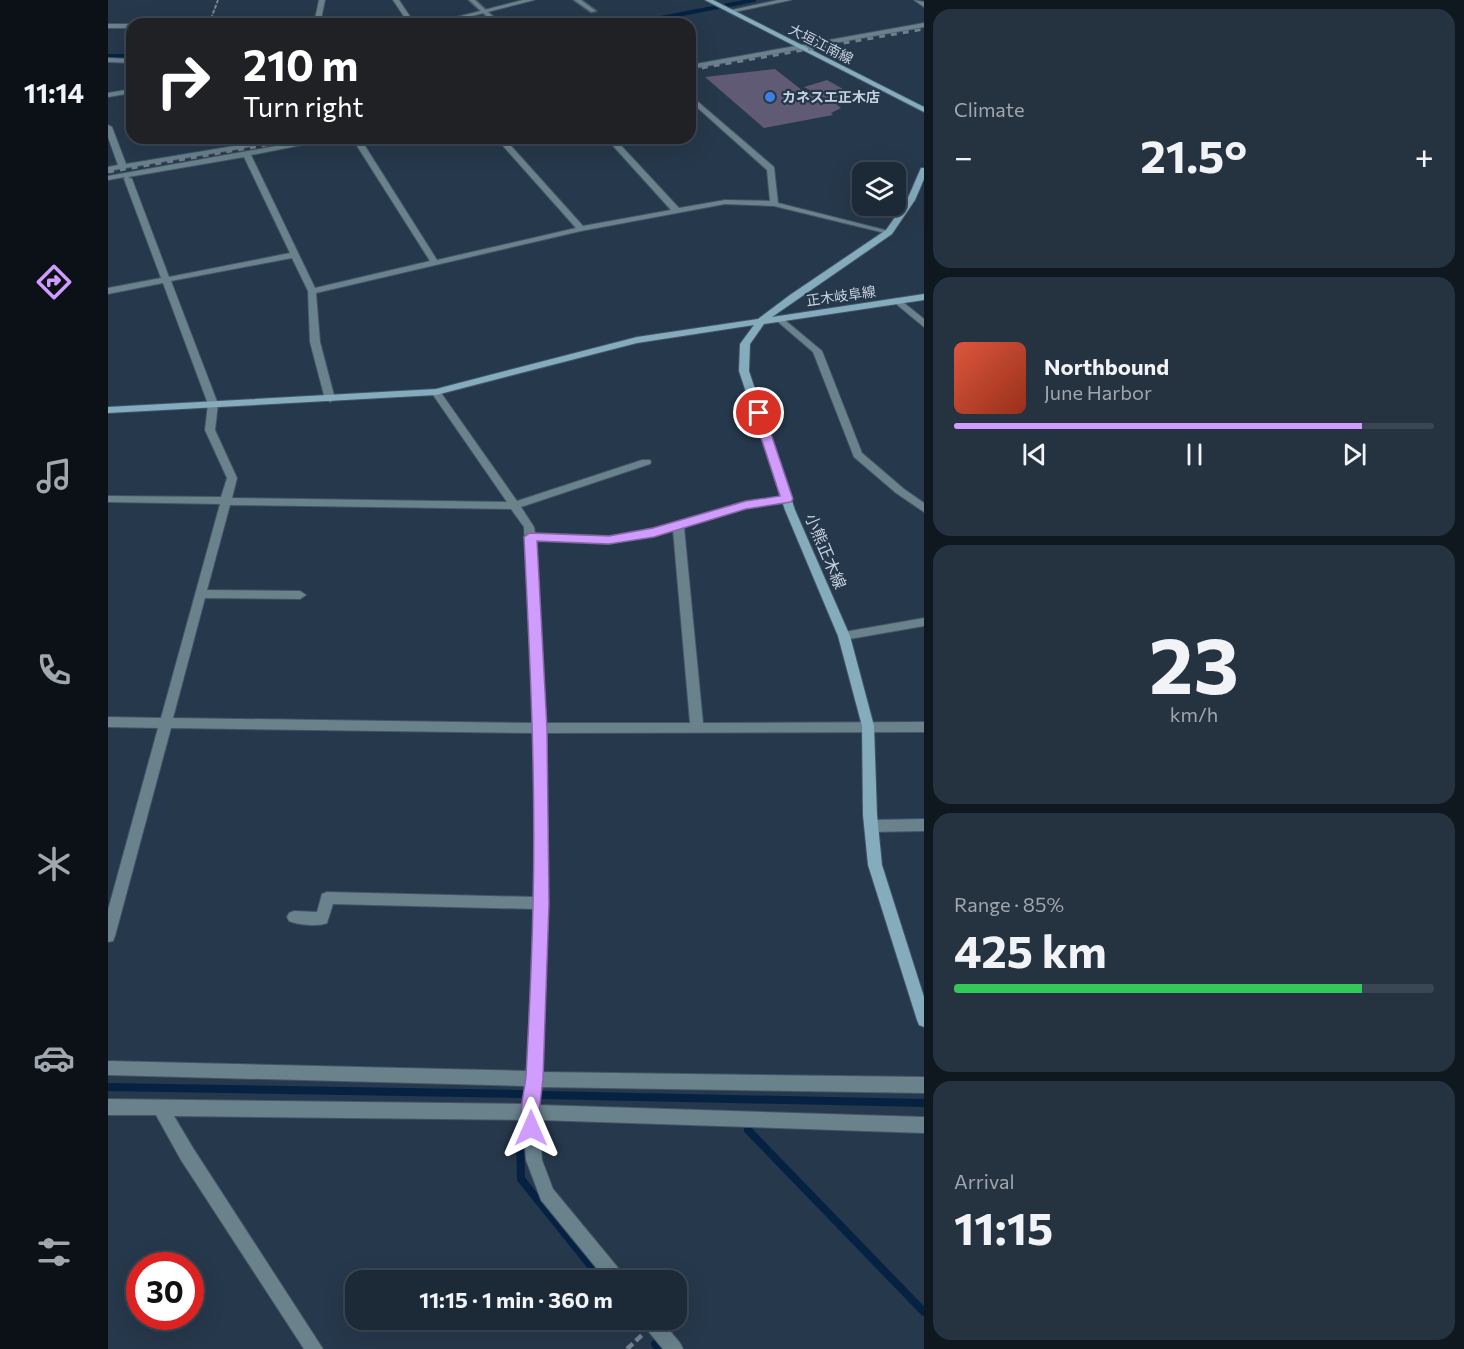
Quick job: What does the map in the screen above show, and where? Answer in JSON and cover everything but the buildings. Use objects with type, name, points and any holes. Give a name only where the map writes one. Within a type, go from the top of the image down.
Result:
[{"type":"main road","name":"大垣江南線","points":[[708,0],[924,110]]},
{"type":"main road","name":"小熊正木線","points":[[924,170],[911,200],[889,232],[762,320],[745,344],[744,371],[787,499],[844,636],[868,726],[871,826],[875,865],[924,1020]]},
{"type":"main road","name":"正木岐阜線","points":[[108,410],[436,392],[637,340],[924,297]]},
{"type":"street","points":[[318,18],[322,0]]},
{"type":"street","points":[[396,0],[408,18]]},
{"type":"street","points":[[457,18],[531,0]]},
{"type":"street","points":[[730,11],[788,0]]},
{"type":"street","points":[[917,0],[924,5]]},
{"type":"street","points":[[696,66],[924,25]]},
{"type":"street","points":[[108,26],[126,26]]},
{"type":"street","points":[[696,73],[902,38]]},
{"type":"street","points":[[108,60],[126,61]]},
{"type":"street","points":[[108,95],[126,92]]},
{"type":"street","points":[[696,102],[771,169],[774,204]]},
{"type":"street","points":[[108,127],[123,166]]},
{"type":"street","points":[[108,169],[255,144]]},
{"type":"street","points":[[108,178],[301,144]]},
{"type":"street","points":[[360,144],[435,263]]},
{"type":"street","points":[[505,144],[581,229]]},
{"type":"street","points":[[616,144],[677,211]]},
{"type":"street","points":[[247,154],[312,291],[315,342],[330,399]]},
{"type":"street","points":[[108,936],[232,478],[210,430],[213,404],[128,179]]},
{"type":"street","points":[[312,291],[581,229],[725,202],[774,204],[889,232]]},
{"type":"street","points":[[108,291],[295,255]]},
{"type":"street","points":[[898,301],[924,324]]},
{"type":"street","points":[[780,319],[817,351],[858,455],[924,508]]},
{"type":"street","points":[[436,392],[529,527],[540,728],[541,903],[534,1079],[530,1112],[534,1160],[548,1194],[609,1270]]},
{"type":"street","points":[[108,499],[514,506],[646,462]]},
{"type":"street","points":[[530,537],[609,540],[654,532],[746,505],[787,499]]},
{"type":"street","points":[[678,525],[698,727]]},
{"type":"street","points":[[200,594],[300,595]]},
{"type":"street","points":[[844,636],[924,622]]},
{"type":"street","points":[[108,722],[540,728],[924,727]]},
{"type":"street","points":[[871,826],[924,825]]},
{"type":"street","points":[[294,917],[322,919],[327,898],[541,903]]},
{"type":"street","points":[[108,1068],[534,1079],[924,1085]]},
{"type":"street","points":[[108,1107],[530,1112],[924,1125]]},
{"type":"street","points":[[161,1108],[187,1154],[314,1349]]},
{"type":"street","points":[[658,1330],[674,1349]]},
{"type":"lane","points":[[472,0],[492,18]]},
{"type":"lane","points":[[577,0],[593,12]]},
{"type":"path","points":[[211,18],[218,0]]},
{"type":"waterway","points":[[661,18],[754,0]]},
{"type":"waterway","points":[[108,56],[126,56]]},
{"type":"waterway","points":[[108,1087],[522,1094]]},
{"type":"waterway","points":[[543,1095],[924,1103]]},
{"type":"waterway","points":[[748,1130],[924,1312]]},
{"type":"waterway","points":[[520,1132],[521,1179],[594,1270]]},
{"type":"waterway","points":[[655,1344],[659,1349]]},
{"type":"railway","points":[[696,69],[924,29]]},
{"type":"railway","points":[[108,172],[273,144]]},
{"type":"place","name":"カネスエ正木店","points":[[770,97]]},
{"type":"route","points":[[531,1128],[541,903],[540,728],[530,537],[609,540],[654,532],[746,505],[787,499],[759,413]]}]
